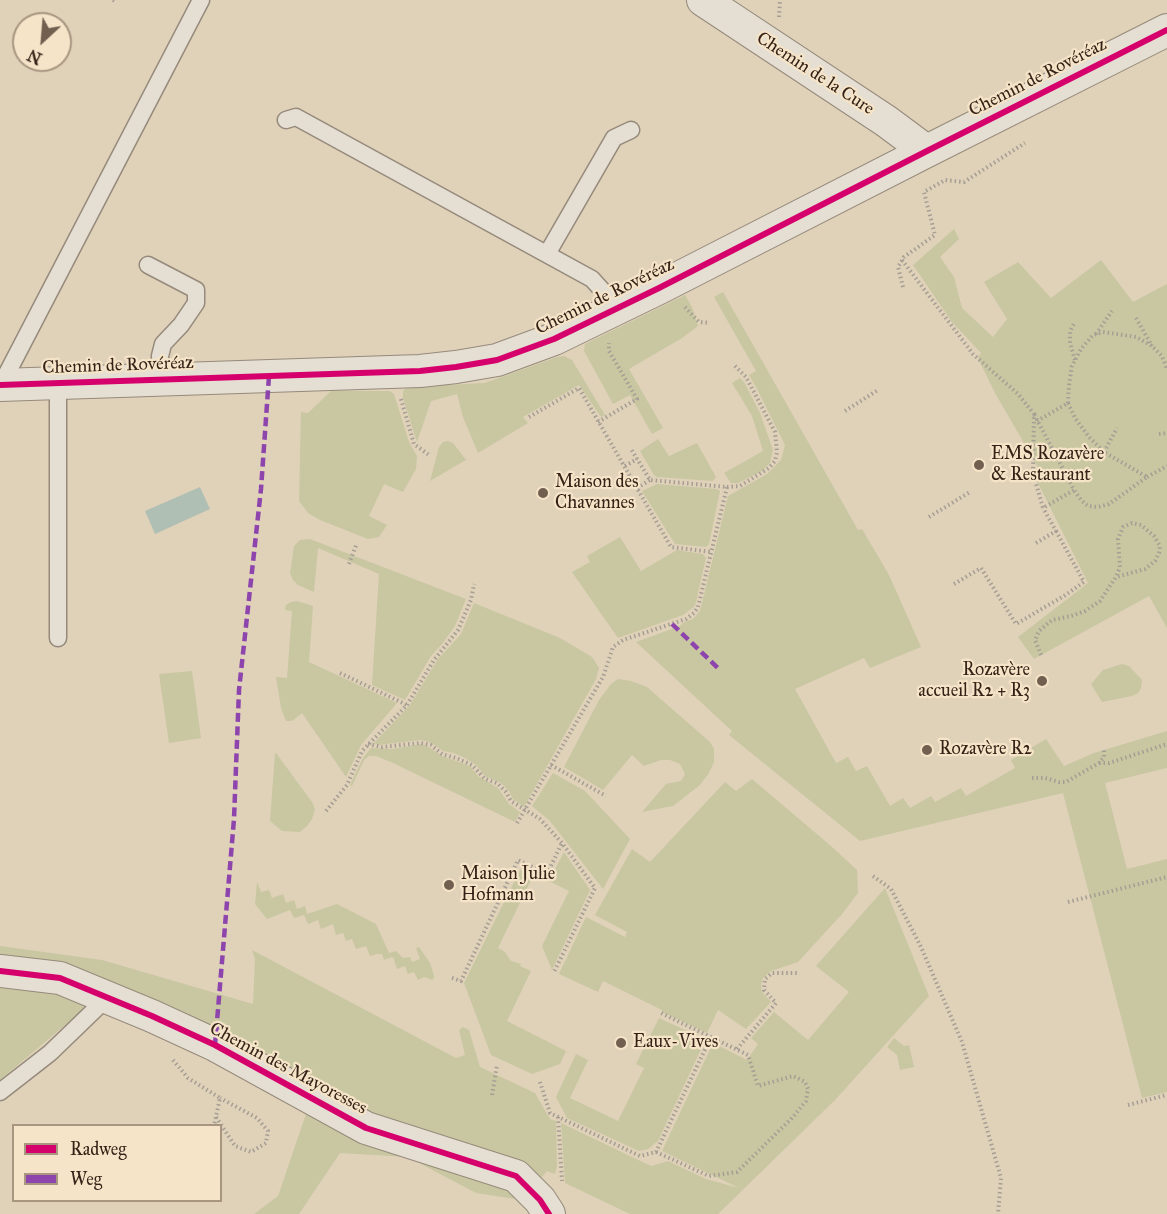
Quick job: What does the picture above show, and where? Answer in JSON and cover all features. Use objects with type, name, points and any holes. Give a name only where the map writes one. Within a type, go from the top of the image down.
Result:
[{"type":"street","name":"Chemin de la Cure","points":[[703,0],[886,121],[925,152]]},
{"type":"street","name":"Chemin de Rovéréaz","points":[[0,385],[392,372],[456,367],[497,360],[554,339],[616,323],[728,254],[1165,28]]},
{"type":"street","name":"Chemin des Mayoresses","points":[[0,970],[60,978],[152,1016],[214,1045],[366,1128],[516,1176],[540,1200],[554,1209]]},
{"type":"lane","name":"Chemin de Rovéréaz","points":[[0,385],[201,0]]},
{"type":"lane","name":"Chemin de Rovéréaz","points":[[285,120],[296,117],[592,279],[616,323]]},
{"type":"lane","points":[[547,254],[614,138],[631,130]]},
{"type":"lane","name":"Chemin de Rovéréaz","points":[[148,265],[195,290],[196,303],[164,344],[160,356],[161,379]]},
{"type":"lane","name":"Chemin de Rovéréaz","points":[[58,382],[58,638]]},
{"type":"lane","points":[[0,1092],[50,1053],[108,998]]},
{"type":"path","points":[[903,287],[898,267],[902,260],[935,235],[924,192],[945,180],[964,182],[1025,143]]},
{"type":"path","points":[[902,260],[973,354],[1018,394],[1034,414],[1074,490],[1088,506],[1098,507],[1109,504],[1167,466]]},
{"type":"path","points":[[682,303],[699,322],[710,323]]},
{"type":"path","points":[[1096,334],[1112,310]]},
{"type":"path","points":[[1136,318],[1152,346],[1165,359],[1167,369]]},
{"type":"path","points":[[1075,321],[1070,331],[1070,343],[1075,361]]},
{"type":"path","points":[[598,422],[637,399],[609,351],[616,323]]},
{"type":"path","points":[[1147,477],[1104,452],[1075,418],[1068,403],[1072,366],[1081,349],[1093,335],[1103,332],[1136,337],[1152,346]]},
{"type":"path","points":[[637,488],[650,480],[727,487],[740,486],[770,468],[777,452],[775,432],[746,377],[734,365]]},
{"type":"path","points":[[392,372],[414,444],[429,455]]},
{"type":"path","points":[[529,417],[579,388],[671,547],[712,552]]},
{"type":"path","points":[[845,411],[878,390]]},
{"type":"path","points":[[1037,420],[1068,403]]},
{"type":"path","points":[[954,584],[981,568],[1016,624],[1084,582],[1043,508],[1034,473],[1034,414]]},
{"type":"path","points":[[1104,452],[1117,428]]},
{"type":"path","points":[[1159,434],[1167,433]]},
{"type":"path","points":[[631,449],[650,480]]},
{"type":"path","points":[[625,466],[637,459]]},
{"type":"path","points":[[518,823],[603,677],[613,647],[623,640],[679,621],[694,613],[698,607],[727,487]]},
{"type":"path","points":[[1043,508],[1074,490]]},
{"type":"path","points":[[929,517],[970,492]]},
{"type":"path","points":[[1041,655],[1035,640],[1039,631],[1052,620],[1085,611],[1100,601],[1120,567],[1119,539],[1123,527],[1132,523],[1141,525],[1154,536],[1160,546],[1159,553],[1155,561],[1145,569],[1116,577]]},
{"type":"path","points":[[1036,543],[1056,531]]},
{"type":"path","points":[[349,564],[357,543]]},
{"type":"path","points":[[326,811],[347,785],[362,751],[407,705],[434,660],[458,630],[471,600],[474,584]]},
{"type":"path","points":[[340,673],[407,705]]},
{"type":"path","points":[[368,744],[382,747],[420,743],[431,745],[442,754],[472,765],[485,778],[497,783],[511,801],[540,819],[562,843],[595,888],[554,972]]},
{"type":"path","points":[[1099,763],[1109,763],[1167,744]]},
{"type":"path","points":[[1032,778],[1066,782],[1099,763],[1104,757],[1104,750]]},
{"type":"path","points":[[551,765],[606,796]]},
{"type":"path","points":[[452,978],[461,981],[518,860],[547,874],[562,843]]},
{"type":"path","points":[[873,876],[891,889],[921,947],[962,1042],[1001,1178],[998,1214]]},
{"type":"path","points":[[1068,902],[1167,877]]},
{"type":"path","points":[[737,1049],[776,1003],[764,990],[765,979],[772,973],[797,973]]},
{"type":"path","points":[[540,1082],[550,1113],[640,1156],[656,1152],[709,1176],[736,1172],[793,1117],[806,1101],[808,1089],[805,1082],[793,1076],[758,1086],[748,1055],[661,1013]]},
{"type":"path","points":[[656,1152],[711,1037]]},
{"type":"path","points":[[173,1060],[188,1078],[257,1118],[268,1131],[267,1143],[251,1152],[235,1146],[222,1126]]},
{"type":"path","points":[[492,1095],[497,1065]]},
{"type":"path","points":[[1128,1105],[1167,1095]]},
{"type":"path","points":[[214,1124],[220,1098]]},
{"type":"path","points":[[216,1117],[221,1124]]},
{"type":"path","points":[[554,1209],[558,1117]]},
{"type":"green space","points":[[954,229],[959,239],[940,257],[954,277],[962,308],[993,337],[1007,319],[984,282],[1018,262],[1051,298],[1101,260],[1133,302],[1167,284],[1167,628],[1149,596],[1034,659],[1018,637],[1088,583],[1033,473],[1039,469],[995,393],[978,358],[981,353],[952,322],[913,265]]},
{"type":"green space","points":[[723,292],[858,530],[862,529],[889,575],[921,647],[870,668],[864,658],[795,689],[836,763],[848,757],[856,771],[867,766],[890,806],[903,798],[910,808],[931,796],[935,802],[961,788],[966,796],[1015,768],[1011,760],[1046,739],[1064,766],[1094,753],[1167,731],[1167,768],[1105,783],[1127,869],[1167,859],[1167,1092],[1142,1098],[1063,793],[860,841],[729,735],[732,731],[636,642],[680,626],[693,619],[700,611],[728,496],[767,474],[781,460],[785,445],[749,375],[756,371],[714,297]]},
{"type":"green space","points":[[685,295],[692,307],[698,326],[629,369],[663,428],[652,434],[630,395],[613,404],[584,351],[585,344]]},
{"type":"green space","points":[[564,356],[572,360],[605,415],[601,417],[579,385],[523,417],[528,423],[478,453],[463,417],[457,394],[431,401],[417,442],[403,398],[403,391],[408,387],[485,383]]},
{"type":"green space","points":[[740,378],[760,413],[773,450],[770,463],[762,471],[738,483],[731,483],[724,473],[763,451],[752,416],[732,383]]},
{"type":"green space","points":[[331,391],[390,391],[394,394],[409,442],[417,456],[416,469],[403,492],[384,484],[369,516],[387,525],[379,537],[368,539],[320,520],[308,513],[299,501],[301,412],[308,413]]},
{"type":"green space","points":[[658,439],[669,456],[697,443],[716,477],[713,481],[657,477],[640,451]]},
{"type":"green space","points":[[443,442],[453,443],[466,460],[430,481],[439,447]]},
{"type":"green space","points":[[657,484],[720,491],[709,544],[706,547],[675,544],[642,491]]},
{"type":"green space","points":[[620,537],[641,571],[677,550],[703,554],[706,558],[695,606],[683,615],[618,638],[572,572],[590,562],[587,556]]},
{"type":"green space","points":[[310,539],[466,599],[455,626],[431,656],[405,700],[372,685],[379,574],[318,548],[314,592],[298,585],[290,573],[294,546],[300,540]]},
{"type":"green space","points":[[297,601],[313,606],[309,662],[397,703],[361,745],[346,777],[302,713],[292,721],[286,721],[281,708],[276,677],[287,678],[292,611],[285,610],[286,605]]},
{"type":"green space","points":[[474,603],[560,638],[592,657],[599,668],[596,679],[524,807],[513,799],[501,783],[485,776],[476,765],[426,741],[378,745],[374,743],[410,705],[438,659],[461,634]]},
{"type":"green space","points":[[1122,664],[1129,666],[1142,680],[1141,688],[1132,696],[1102,702],[1091,684],[1103,670]]},
{"type":"green space","points":[[192,671],[201,738],[169,743],[159,674]]},
{"type":"green space","points":[[618,679],[647,687],[710,742],[714,749],[714,762],[709,773],[700,785],[673,806],[642,812],[666,784],[681,781],[685,774],[680,764],[670,760],[661,760],[644,766],[632,755],[603,790],[564,767],[599,700],[611,684]]},
{"type":"green space","points":[[421,744],[442,756],[470,766],[478,776],[498,788],[509,804],[520,812],[515,822],[376,756],[369,756],[364,760],[352,786],[350,785],[363,758],[371,748],[392,749]]},
{"type":"green space","points":[[276,753],[315,809],[312,819],[300,832],[282,831],[270,821]]},
{"type":"green space","points":[[553,773],[585,791],[630,839],[603,889],[550,821],[532,806]]},
{"type":"green space","points":[[752,779],[857,870],[858,893],[798,962],[771,971],[763,978],[762,992],[771,1002],[746,1029],[718,1010],[707,1033],[603,981],[598,992],[559,974],[586,917],[625,937],[627,932],[595,915],[632,849],[650,862],[725,782],[736,791]]},
{"type":"green space","points":[[564,852],[590,890],[552,970],[542,946],[569,891],[549,881]]},
{"type":"green space","points":[[520,870],[533,876],[498,948],[505,952],[511,961],[531,971],[507,1021],[566,1051],[560,1064],[532,1074],[491,1055],[464,983]]},
{"type":"green space","points":[[257,882],[261,892],[269,890],[272,898],[283,894],[286,903],[294,900],[297,909],[305,906],[307,914],[337,904],[376,924],[389,953],[396,951],[403,958],[410,957],[412,962],[420,959],[416,948],[419,947],[430,963],[433,980],[424,977],[418,980],[414,972],[408,974],[405,966],[397,969],[393,957],[384,960],[382,954],[370,956],[366,946],[356,949],[352,939],[346,941],[343,933],[336,935],[333,924],[321,929],[318,920],[308,924],[304,915],[294,918],[290,910],[267,919],[255,904]]},
{"type":"green space","points":[[885,888],[929,996],[835,1100],[718,1214],[630,1214],[565,1183],[561,1123],[651,1166],[668,1161],[706,1179],[739,1188],[662,1151],[713,1043],[747,1060],[758,1044],[751,1038],[774,1012],[808,1040],[849,992],[816,966]]},
{"type":"green space","points":[[0,946],[102,960],[253,1004],[255,959],[252,950],[456,1058],[465,1055],[459,1030],[463,1027],[469,1030],[480,1067],[535,1093],[550,1119],[556,1121],[557,1166],[555,1174],[547,1171],[522,1200],[476,1193],[408,1157],[340,1153],[299,1214],[254,1214],[278,1196],[308,1108],[302,1086],[0,964]]},
{"type":"green space","points":[[0,982],[57,989],[90,1004],[0,1080]]},
{"type":"green space","points":[[659,1018],[702,1038],[703,1045],[658,1141],[648,1149],[639,1151],[567,1118],[556,1097],[576,1054],[588,1060],[570,1098],[618,1121],[644,1068],[636,1064]]},
{"type":"green space","points":[[894,1038],[904,1046],[909,1045],[914,1067],[900,1070],[897,1055],[887,1047]]},
{"type":"shaded area","points":[[200,487],[210,509],[155,534],[145,511]]},
{"type":"marked path","points":[[215,1045],[234,819],[239,690],[261,489],[269,376]]},
{"type":"marked path","points":[[672,624],[720,670]]},
{"type":"cycle path","points":[[0,385],[420,371],[497,360],[554,339],[659,288],[1167,30]]},
{"type":"cycle path","points":[[0,971],[60,978],[215,1045],[366,1128],[516,1176],[540,1200],[549,1214]]},
{"type":"place","name":"EMS Rozavère & Restaurant","points":[[979,465]]},
{"type":"place","name":"Maison des Chavannes","points":[[543,493]]},
{"type":"place","name":"Rozavère accueil R2 + R3","points":[[1042,681]]},
{"type":"place","name":"Rozavère R2","points":[[927,750]]},
{"type":"place","name":"Maison Julie Hofmann","points":[[449,885]]},
{"type":"place","name":"Eaux-Vives","points":[[621,1043]]}]
